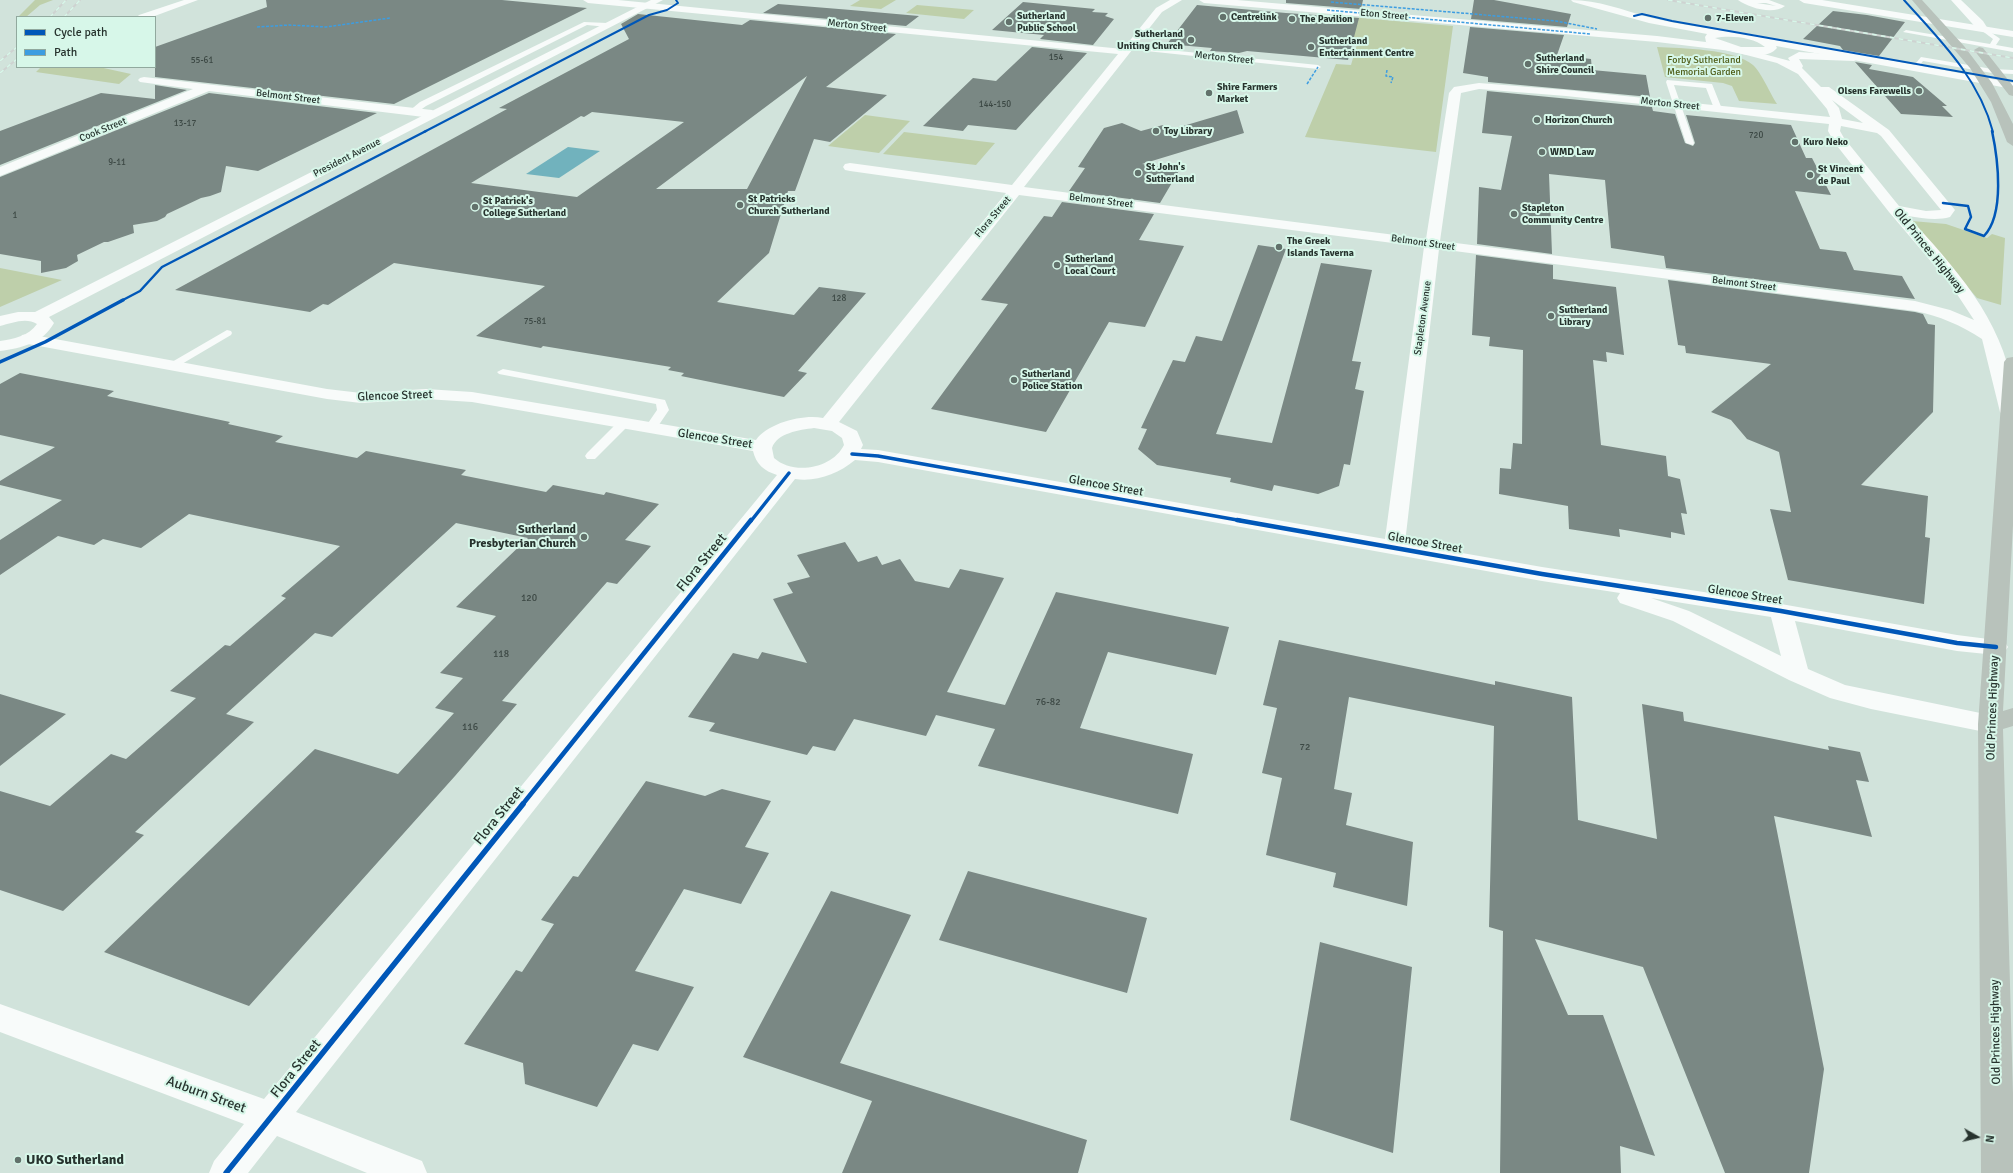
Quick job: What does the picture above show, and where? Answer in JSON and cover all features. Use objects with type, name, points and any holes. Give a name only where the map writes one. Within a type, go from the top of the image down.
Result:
[{"type":"main road","points":[[1917,0],[1978,69],[1994,94],[2008,122],[2013,142]]},
{"type":"main road","points":[[1943,12],[1996,70],[2013,93]]},
{"type":"main road","points":[[2009,412],[2013,362]]},
{"type":"main road","name":"Old Princes Highway","points":[[1998,1173],[2002,721],[1996,647],[2009,412]]},
{"type":"street","points":[[145,16],[193,0]]},
{"type":"street","name":"Merton Street","points":[[588,0],[652,3],[1127,50]]},
{"type":"street","name":"Flora Street","points":[[828,424],[1127,50],[1159,5],[1177,0]]},
{"type":"street","name":"Eton Street","points":[[1204,0],[1566,27]]},
{"type":"street","name":"Eton Street","points":[[1307,0],[1566,27],[1642,38],[1732,48]]},
{"type":"street","points":[[1576,0],[1642,18],[1709,39],[1718,44],[1732,48],[1758,51],[1772,49],[1804,50],[2013,86]]},
{"type":"street","points":[[1804,0],[2013,34]]},
{"type":"street","points":[[1956,0],[1979,23],[1982,29]]},
{"type":"street","name":"President Avenue","points":[[37,317],[652,3]]},
{"type":"street","points":[[1642,18],[1854,58]]},
{"type":"street","name":"Eton Street","points":[[1660,40],[1678,37],[1682,34],[1679,30],[1669,27]]},
{"type":"street","points":[[1709,39],[1713,35],[1728,34]]},
{"type":"street","name":"Eton Street","points":[[1660,40],[1709,39]]},
{"type":"street","name":"Old Princes Highway","points":[[1760,40],[1768,44],[1772,49],[1802,71],[1833,108],[1836,114],[1834,131],[1838,139],[1894,209],[1939,260],[1967,298],[1984,324],[1995,352],[2009,412]]},
{"type":"street","name":"Old Princes Highway","points":[[1732,48],[1776,60],[1802,71]]},
{"type":"street","points":[[1854,58],[1799,55],[1793,58],[1802,71],[1882,130],[1948,210],[1945,214],[1933,215],[1894,209]]},
{"type":"street","name":"Belmont Street","points":[[144,80],[432,114]]},
{"type":"street","name":"Merton Street","points":[[1458,89],[1479,86],[1678,105],[1836,121],[1882,130]]},
{"type":"street","name":"Cook Street","points":[[0,172],[207,88]]},
{"type":"street","name":"Stapleton Avenue","points":[[1394,548],[1432,244],[1455,93],[1458,89]]},
{"type":"street","name":"Belmont Street","points":[[850,168],[1915,306],[1970,324],[1989,336]]},
{"type":"street","points":[[1915,306],[1953,304],[1967,298]]},
{"type":"street","points":[[0,321],[18,317],[37,317],[43,319],[46,323],[44,328],[28,339],[0,346]]},
{"type":"street","name":"Glencoe Street","points":[[28,339],[171,366],[361,398],[443,394],[472,397],[650,429],[763,447]]},
{"type":"street","points":[[800,424],[828,424],[840,427],[848,432],[853,439],[855,446],[852,454],[833,468],[804,474],[776,469],[767,463],[763,455],[763,447],[767,439],[776,432],[787,427],[800,424]]},
{"type":"street","name":"Glencoe Street","points":[[852,454],[893,458],[1542,574],[1780,611],[1942,641],[1996,647]]},
{"type":"street","name":"Flora Street","points":[[226,1173],[789,472]]},
{"type":"street","name":"Glencoe Street","points":[[1542,574],[1666,610],[1697,623],[1797,674],[1840,692],[1859,697],[2002,721]]},
{"type":"street","name":"Glencoe Street","points":[[1780,611],[1797,674]]},
{"type":"street","name":"Auburn Street","points":[[0,1018],[271,1118],[410,1173]]},
{"type":"lane","points":[[1741,0],[1749,2]]},
{"type":"lane","points":[[412,112],[423,104],[586,23],[607,25]]},
{"type":"lane","points":[[1982,29],[1997,39],[1992,46]]},
{"type":"lane","points":[[1906,32],[2013,50]]},
{"type":"lane","name":"Merton Street","points":[[1127,50],[1318,67]]},
{"type":"lane","points":[[1914,68],[1921,59],[1992,71],[2013,72]]},
{"type":"lane","points":[[1690,143],[1670,82],[1709,86],[1718,109]]},
{"type":"lane","points":[[171,366],[227,333]]},
{"type":"lane","points":[[503,372],[661,402],[663,410],[650,429]]},
{"type":"lane","points":[[591,456],[623,424]]},
{"type":"green space","points":[[35,0],[53,0],[40,5],[27,16],[19,16]]},
{"type":"green space","points":[[860,0],[896,0],[881,9],[850,6]]},
{"type":"green space","points":[[917,5],[974,10],[964,19],[906,13]]},
{"type":"green space","points":[[1349,17],[1453,26],[1436,152],[1305,137],[1336,64],[1351,65],[1358,41],[1342,39]]},
{"type":"green space","name":"Forby Sutherland Memorial Garden","points":[[1657,47],[1707,50],[1745,60],[1756,68],[1777,104],[1739,101],[1732,86],[1723,83],[1665,77]]},
{"type":"green space","points":[[40,68],[104,68],[131,74],[119,84],[36,72]]},
{"type":"green space","points":[[865,115],[910,121],[879,153],[828,146]]},
{"type":"green space","points":[[904,132],[995,143],[976,165],[883,154]]},
{"type":"green space","points":[[1912,221],[1946,224],[1987,238],[1992,234],[2005,238],[2001,305],[1977,298]]},
{"type":"green space","points":[[0,268],[62,280],[0,307]]},
{"type":"water","points":[[568,147],[600,151],[559,178],[526,174]]},
{"type":"building","points":[[266,0],[502,0],[587,8],[394,104],[155,77],[156,47],[267,7]]},
{"type":"building","points":[[1286,0],[1363,0],[1361,9],[1286,3]]},
{"type":"building","points":[[1474,0],[1494,0],[1571,14],[1567,27],[1471,19]]},
{"type":"building","points":[[1023,2],[1095,9],[1092,12],[1108,13],[1105,16],[1114,19],[1093,45],[1040,39],[1044,35],[992,30]]},
{"type":"building","points":[[778,4],[919,16],[906,26],[763,13]]},
{"type":"building","points":[[1197,5],[1359,18],[1348,60],[1247,51],[1239,53],[1210,51],[1212,48],[1167,44]]},
{"type":"building","points":[[1833,11],[1905,22],[1879,56],[1843,50],[1840,46],[1803,39]]},
{"type":"building","points":[[638,14],[742,25],[750,20],[896,34],[826,87],[887,95],[830,142],[814,139],[795,191],[788,191],[769,253],[717,302],[794,315],[819,287],[866,293],[798,371],[807,373],[784,397],[681,376],[684,373],[668,370],[671,367],[543,346],[541,348],[476,336],[545,286],[394,263],[328,305],[323,304],[310,312],[175,290],[507,109],[499,108],[629,39],[621,24]],"holes":[[[807,76],[747,189],[656,189]],[[592,112],[684,122],[577,197],[471,183],[581,116],[584,117]]]},
{"type":"building","name":"Sutherland Shire Council","points":[[1470,27],[1564,35],[1557,55],[1591,59],[1592,70],[1646,75],[1650,97],[1488,82],[1488,77],[1463,73]]},
{"type":"building","points":[[1032,47],[1087,53],[1016,130],[968,125],[963,131],[923,126],[973,78],[996,81]]},
{"type":"building","points":[[1855,62],[1872,65],[1869,69],[1913,77],[1947,106],[1942,106],[1953,117],[1901,114]]},
{"type":"building","points":[[155,85],[187,90],[0,165],[0,131],[101,93],[155,99]]},
{"type":"building","points":[[1487,91],[1652,107],[1653,111],[1675,114],[1685,143],[1693,146],[1695,143],[1686,115],[1791,125],[1806,158],[1812,158],[1831,195],[1795,191],[1820,249],[1846,252],[1854,270],[1902,276],[1915,299],[1666,268],[1664,256],[1611,248],[1605,180],[1549,174],[1552,254],[1477,244],[1479,187],[1501,190],[1512,136],[1482,133]]},
{"type":"building","points":[[209,93],[377,113],[258,171],[226,166],[221,192],[201,198],[167,214],[165,217],[157,221],[133,225],[134,233],[104,242],[77,255],[78,261],[66,268],[41,273],[41,261],[0,254],[0,177]]},
{"type":"building","points":[[1237,110],[1244,133],[1142,164],[1180,169],[1160,203],[1069,191],[1085,168],[1078,167],[1104,128],[1122,123],[1141,131],[1163,125],[1173,129]]},
{"type":"building","points":[[1062,202],[1154,214],[1139,240],[1184,246],[1145,327],[1109,322],[1046,432],[931,409],[1008,304],[981,300],[1044,216],[1052,217]]},
{"type":"building","points":[[1258,245],[1286,249],[1216,434],[1272,443],[1321,263],[1372,270],[1352,361],[1361,362],[1355,389],[1364,391],[1350,465],[1344,464],[1339,486],[1318,494],[1274,485],[1272,491],[1230,482],[1231,478],[1157,465],[1138,449],[1147,429],[1141,428],[1173,360],[1185,362],[1196,336],[1222,341]]},
{"type":"building","points":[[1476,255],[1553,265],[1553,279],[1616,287],[1624,355],[1606,352],[1607,362],[1593,360],[1601,445],[1666,456],[1668,476],[1680,479],[1687,514],[1681,513],[1685,535],[1671,532],[1671,538],[1619,529],[1620,537],[1569,529],[1568,506],[1499,494],[1500,468],[1511,469],[1513,443],[1522,444],[1523,350],[1489,346],[1490,337],[1472,335]]},
{"type":"building","points":[[1668,280],[1915,312],[1923,314],[1928,324],[1935,325],[1933,412],[1861,485],[1928,496],[1925,537],[1930,538],[1924,604],[1788,580],[1770,509],[1791,512],[1779,452],[1747,439],[1731,420],[1711,412],[1771,364],[1686,353],[1685,346],[1678,345]]},
{"type":"building","points":[[20,373],[114,391],[107,396],[230,422],[228,424],[283,436],[275,442],[357,458],[366,451],[466,470],[461,475],[546,492],[553,485],[604,495],[606,492],[659,504],[625,540],[651,546],[617,584],[607,582],[502,701],[517,704],[455,776],[249,1006],[104,952],[315,749],[398,774],[454,713],[435,708],[463,678],[440,673],[496,616],[456,607],[528,538],[456,523],[332,637],[315,633],[226,714],[254,722],[135,832],[144,835],[63,911],[0,890],[0,791],[50,806],[111,754],[126,759],[196,698],[170,691],[225,645],[230,646],[286,598],[281,596],[340,546],[189,514],[141,548],[103,539],[94,545],[58,536],[0,575],[0,540],[62,500],[0,485],[0,481],[55,447],[0,435],[0,384]]},
{"type":"building","points":[[845,542],[858,562],[877,556],[882,565],[900,559],[915,581],[949,588],[960,569],[1004,578],[947,692],[1005,705],[1056,592],[1229,627],[1216,675],[1108,652],[1080,728],[1193,754],[1178,814],[978,766],[995,729],[936,715],[926,736],[854,719],[835,751],[813,746],[807,755],[709,731],[715,723],[688,717],[733,653],[758,659],[762,652],[807,663],[773,599],[793,593],[787,583],[810,577],[797,555]]},
{"type":"building","points":[[1279,640],[1495,685],[1495,681],[1572,697],[1578,820],[1657,839],[1642,704],[1683,712],[1684,721],[1829,750],[1828,746],[1860,752],[1869,782],[1856,780],[1872,837],[1774,816],[1824,1069],[1809,1173],[1725,1173],[1643,967],[1535,939],[1568,1015],[1603,1015],[1655,1156],[1620,1146],[1621,1173],[1500,1173],[1503,931],[1489,927],[1494,726],[1349,697],[1334,789],[1352,793],[1346,825],[1413,842],[1407,906],[1333,887],[1336,873],[1266,855],[1282,778],[1262,773],[1277,708],[1263,705]]},
{"type":"building","points":[[0,694],[66,714],[0,766]]},
{"type":"building","points":[[646,781],[705,796],[722,789],[771,801],[745,847],[769,853],[741,904],[684,889],[635,971],[694,987],[658,1051],[633,1044],[597,1107],[525,1084],[523,1063],[464,1044],[516,970],[522,972],[554,924],[541,920],[573,876],[578,877]]},
{"type":"building","points":[[968,871],[1147,918],[1127,993],[939,940]]},
{"type":"building","points":[[831,891],[911,915],[840,1063],[1087,1140],[1078,1173],[842,1173],[872,1101],[743,1057]]},
{"type":"building","points":[[1320,942],[1412,967],[1393,1153],[1290,1120]]},
{"type":"railway","points":[[51,16],[66,0]]},
{"type":"railway","points":[[65,16],[80,0]]},
{"type":"railway","points":[[1668,0],[2013,58]]},
{"type":"railway","points":[[0,61],[16,48]]},
{"type":"railway","points":[[0,73],[16,60]]},
{"type":"marked path","points":[[1331,2],[1556,21],[1597,29]]},
{"type":"marked path","points":[[1327,10],[1590,34]]},
{"type":"marked path","points":[[257,27],[289,25],[326,27],[390,18]]},
{"type":"marked path","points":[[1307,84],[1318,67]]},
{"type":"marked path","points":[[1387,70],[1386,76],[1393,77],[1391,83]]},
{"type":"cycle path","points":[[0,362],[45,342],[140,291],[162,267],[649,15],[667,10],[678,3],[676,0]]},
{"type":"cycle path","points":[[1904,0],[1951,53],[1972,81],[1987,113],[1994,139],[1997,166],[1997,206],[1995,219],[1989,231],[1984,236],[1965,229],[1971,217],[1968,206],[1943,203]]},
{"type":"cycle path","points":[[1634,16],[1642,14],[1672,21],[2013,81]]},
{"type":"cycle path","points":[[852,454],[878,456],[1542,574],[1781,611],[1957,643],[1996,647]]},
{"type":"cycle path","points":[[226,1173],[789,473]]},
{"type":"place","name":"Centrelink","points":[[1223,17]]},
{"type":"place","name":"7-Eleven","points":[[1708,18]]},
{"type":"place","name":"The Pavilion","points":[[1292,19]]},
{"type":"place","name":"Sutherland Public School","points":[[1009,22]]},
{"type":"place","name":"Sutherland Uniting Church","points":[[1191,40]]},
{"type":"place","name":"Sutherland Entertainment Centre","points":[[1311,47]]},
{"type":"place","name":"Sutherland Shire Council","points":[[1528,64]]},
{"type":"place","name":"Olsens Farewells","points":[[1919,91]]},
{"type":"place","name":"Shire Farmers Market","points":[[1209,93]]},
{"type":"place","name":"Horizon Church","points":[[1537,120]]},
{"type":"place","name":"Toy Library","points":[[1156,131]]},
{"type":"place","name":"Kuro Neko","points":[[1795,142]]},
{"type":"place","name":"WMD Law","points":[[1542,152]]},
{"type":"place","name":"St John's Sutherland","points":[[1138,173]]},
{"type":"place","name":"St Vincent de Paul","points":[[1810,175]]},
{"type":"place","name":"St Patricks Church Sutherland","points":[[740,205]]},
{"type":"place","name":"St Patrick's College Sutherland","points":[[475,207]]},
{"type":"place","name":"Stapleton Community Centre","points":[[1514,214]]},
{"type":"place","name":"The Greek Islands Taverna","points":[[1279,247]]},
{"type":"place","name":"Sutherland Local Court","points":[[1057,265]]},
{"type":"place","name":"Sutherland Library","points":[[1551,316]]},
{"type":"place","name":"Sutherland Police Station","points":[[1014,380]]},
{"type":"place","name":"Sutherland Presbyterian Church","points":[[584,537]]},
{"type":"place","name":"UKO Sutherland","points":[[18,1160]]}]
